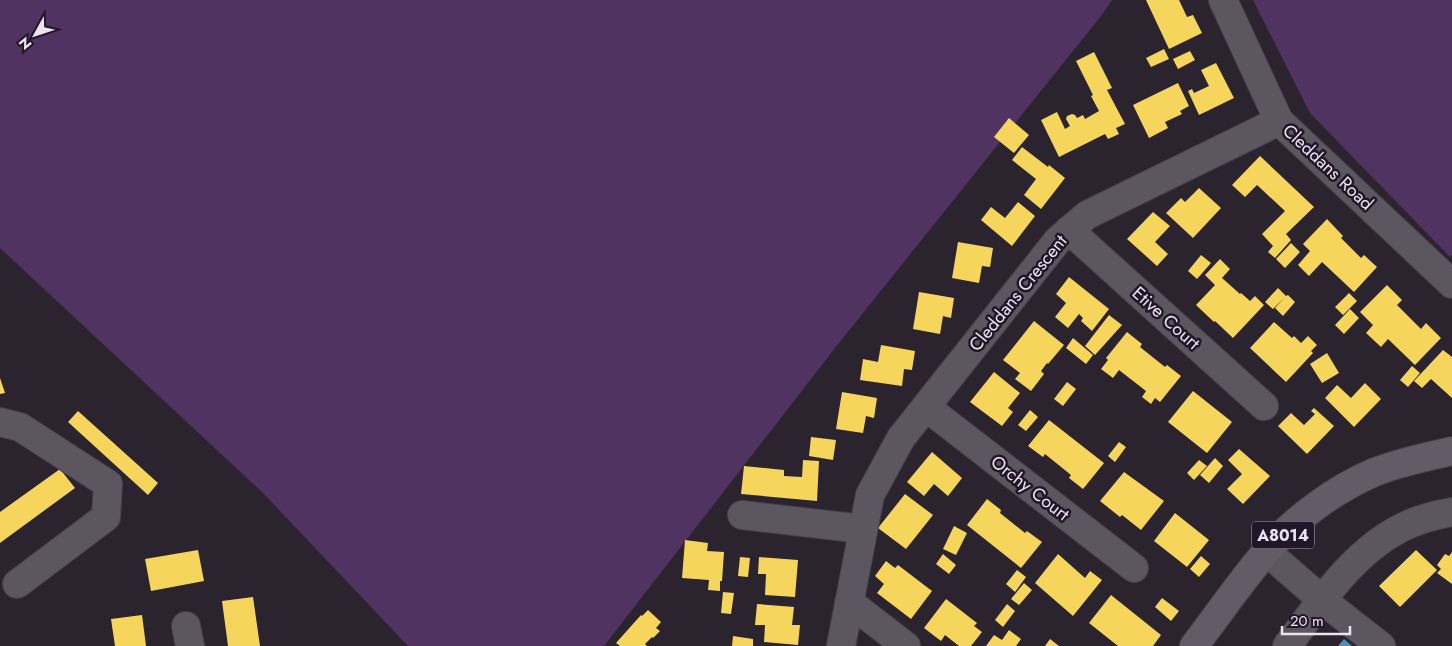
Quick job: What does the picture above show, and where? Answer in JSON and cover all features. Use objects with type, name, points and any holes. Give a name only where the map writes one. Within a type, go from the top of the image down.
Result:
[{"type":"main road","name":"A8014","points":[[1194,646],[1266,552],[1300,518],[1328,496],[1374,472],[1404,461],[1452,451]]},
{"type":"street","name":"Cleddans Road","points":[[1223,0],[1279,121],[1452,284]]},
{"type":"street","name":"Cleddans Crescent","points":[[841,646],[870,495],[901,438],[1058,240],[1087,215],[1279,121]]},
{"type":"street","name":"Etive Court","points":[[1069,230],[1264,406]]},
{"type":"street","name":"Orchy Court","points":[[926,407],[1134,568]]},
{"type":"street","points":[[0,422],[20,427],[108,484],[106,517],[17,584]]},
{"type":"street","points":[[1287,646],[1350,567],[1375,544],[1402,527],[1452,512]]},
{"type":"street","points":[[742,515],[863,530]]},
{"type":"street","points":[[1266,552],[1322,600],[1381,646]]},
{"type":"street","points":[[849,602],[906,646]]},
{"type":"shaded area","points":[[0,0],[1112,0],[835,348],[604,646],[408,646],[262,492],[0,248]]},
{"type":"shaded area","points":[[1253,0],[1452,0],[1452,255],[1450,257],[1310,113]]},
{"type":"building: Homes","points":[[1146,0],[1179,0],[1187,17],[1193,15],[1202,33],[1169,49]]},
{"type":"building: Homes","points":[[1164,49],[1169,59],[1151,67],[1146,58]]},
{"type":"building: Homes","points":[[1190,51],[1195,60],[1178,69],[1173,59]]},
{"type":"building: Homes","points":[[1094,52],[1112,88],[1107,90],[1125,124],[1116,128],[1119,134],[1108,139],[1105,134],[1059,157],[1041,120],[1057,112],[1065,129],[1070,126],[1066,119],[1067,116],[1072,114],[1077,118],[1083,115],[1085,119],[1099,111],[1076,61]]},
{"type":"building: Homes","points":[[1216,63],[1234,98],[1199,115],[1188,91],[1192,89],[1194,93],[1209,86],[1201,70]]},
{"type":"building: Homes","points":[[1178,83],[1189,106],[1180,111],[1182,114],[1165,122],[1168,128],[1149,138],[1133,105]]},
{"type":"building: Homes","points":[[1009,118],[1029,135],[1014,153],[994,137]]},
{"type":"building: Homes","points":[[1022,147],[1065,178],[1041,209],[1024,195],[1036,179],[1012,160]]},
{"type":"building: Homes","points":[[1260,156],[1314,207],[1286,234],[1291,240],[1275,258],[1268,252],[1273,246],[1262,234],[1285,211],[1257,185],[1245,197],[1232,185]]},
{"type":"building: Homes","points":[[1199,188],[1221,208],[1193,238],[1166,213],[1181,198],[1185,202]]},
{"type":"building: Homes","points":[[1018,202],[1035,216],[1012,246],[981,220],[991,207],[1005,218]]},
{"type":"building: Homes","points":[[1153,212],[1170,226],[1155,242],[1168,254],[1157,266],[1127,239]]},
{"type":"building: Homes","points":[[1327,219],[1343,236],[1341,238],[1361,258],[1364,255],[1377,267],[1354,292],[1322,262],[1309,276],[1298,265],[1310,251],[1303,244]]},
{"type":"building: Homes","points":[[958,242],[993,248],[990,267],[982,266],[979,283],[952,278]]},
{"type":"building: Homes","points":[[1291,243],[1300,252],[1285,268],[1276,259]]},
{"type":"building: Homes","points":[[1201,255],[1211,263],[1197,279],[1188,271]]},
{"type":"building: Homes","points":[[1220,259],[1230,269],[1222,278],[1250,301],[1255,296],[1264,305],[1233,338],[1196,305],[1215,285],[1205,275]]},
{"type":"building: Homes","points":[[1069,277],[1109,309],[1092,331],[1081,321],[1083,318],[1079,314],[1068,328],[1055,317],[1066,303],[1056,294]]},
{"type":"building: Homes","points":[[1387,285],[1402,300],[1397,305],[1421,329],[1426,323],[1441,338],[1415,365],[1388,339],[1381,347],[1366,333],[1373,325],[1360,312]]},
{"type":"building: Homes","points":[[1278,288],[1295,302],[1283,316],[1275,308],[1285,297],[1273,309],[1265,302]]},
{"type":"building: Homes","points":[[919,292],[954,298],[951,318],[943,316],[940,334],[913,329]]},
{"type":"building: Homes","points":[[1349,293],[1357,301],[1343,315],[1335,307]]},
{"type":"building: Homes","points":[[1350,309],[1359,318],[1344,334],[1335,325]]},
{"type":"building: Homes","points":[[1109,315],[1122,325],[1095,355],[1085,346]]},
{"type":"building: Homes","points":[[1034,321],[1064,345],[1041,371],[1044,374],[1031,391],[1015,379],[1020,373],[1003,360]]},
{"type":"building: Homes","points":[[1274,322],[1292,338],[1294,336],[1301,343],[1308,336],[1317,345],[1311,351],[1313,353],[1286,382],[1250,348]]},
{"type":"building: Homes","points":[[1127,332],[1142,344],[1140,347],[1165,367],[1167,365],[1181,376],[1160,402],[1155,398],[1151,404],[1142,397],[1146,391],[1119,370],[1113,378],[1101,369],[1108,360],[1106,358]]},
{"type":"building: Homes","points":[[1073,338],[1093,355],[1086,364],[1066,348]]},
{"type":"building: Homes","points":[[881,345],[915,351],[912,370],[904,369],[902,386],[860,380],[863,359],[878,362]]},
{"type":"building: Homes","points":[[1443,350],[1452,357],[1452,398],[1431,379],[1422,388],[1414,381]]},
{"type":"building: Homes","points":[[1327,353],[1339,373],[1322,383],[1310,364]]},
{"type":"building: Homes","points":[[1412,366],[1420,373],[1408,387],[1400,380]]},
{"type":"building: Homes","points":[[994,372],[1020,393],[1008,408],[1013,412],[1002,426],[970,402]]},
{"type":"building: Homes","points":[[0,378],[5,393],[0,394]]},
{"type":"building: Homes","points":[[1067,382],[1076,389],[1063,406],[1054,399]]},
{"type":"building: Homes","points":[[1365,383],[1381,399],[1354,427],[1325,398],[1337,385],[1351,398]]},
{"type":"building: Homes","points":[[1193,391],[1232,422],[1207,453],[1168,422]]},
{"type":"building: Homes","points":[[842,392],[877,398],[874,418],[866,416],[863,433],[836,429]]},
{"type":"building: Homes","points":[[1314,408],[1334,426],[1307,454],[1278,426],[1291,413],[1304,425],[1315,414],[1311,411]]},
{"type":"building: Homes","points":[[1030,410],[1038,417],[1026,431],[1018,425]]},
{"type":"building: Homes","points":[[78,411],[158,483],[148,495],[68,422]]},
{"type":"building: Homes","points":[[1049,420],[1104,463],[1083,489],[1069,478],[1071,475],[1045,454],[1043,457],[1028,446]]},
{"type":"building: Homes","points":[[811,437],[836,440],[833,460],[809,456]]},
{"type":"building: Homes","points":[[1119,442],[1126,447],[1115,462],[1108,456]]},
{"type":"building: Homes","points":[[1239,449],[1270,476],[1243,504],[1227,489],[1242,474],[1228,460]]},
{"type":"building: Homes","points":[[932,452],[962,478],[948,496],[934,484],[924,496],[907,482]]},
{"type":"building: Homes","points":[[1215,458],[1223,466],[1209,483],[1200,475]]},
{"type":"building: Homes","points":[[803,460],[819,461],[817,501],[741,494],[744,466],[784,470],[784,476],[802,477]]},
{"type":"building: Homes","points":[[1199,460],[1207,466],[1194,480],[1187,473]]},
{"type":"building: Homes","points":[[60,469],[75,488],[0,543],[0,512]]},
{"type":"building: Homes","points":[[1124,472],[1164,501],[1141,530],[1122,515],[1120,517],[1100,501]]},
{"type":"building: Homes","points":[[905,494],[933,515],[906,549],[878,528]]},
{"type":"building: Homes","points":[[987,499],[1001,510],[1000,513],[1025,533],[1027,531],[1042,542],[1021,568],[967,525]]},
{"type":"building: Homes","points":[[1175,513],[1209,540],[1187,567],[1154,541]]},
{"type":"building: Homes","points":[[954,526],[967,533],[956,555],[943,549]]},
{"type":"building: Homes","points":[[685,540],[708,543],[707,551],[724,552],[720,591],[708,590],[709,580],[682,578]]},
{"type":"building: Homes","points":[[198,550],[204,581],[151,591],[145,559]]},
{"type":"building: Homes","points":[[1416,550],[1437,570],[1400,607],[1379,586]]},
{"type":"building: Homes","points":[[1452,552],[1452,584],[1437,573],[1441,569],[1437,565],[1445,554],[1449,556]]},
{"type":"building: Homes","points":[[943,554],[956,565],[949,574],[936,564]]},
{"type":"building: Homes","points":[[1058,554],[1085,578],[1090,571],[1102,580],[1073,616],[1035,583]]},
{"type":"building: Homes","points":[[1201,556],[1210,564],[1199,577],[1190,569]]},
{"type":"building: Homes","points":[[740,557],[750,558],[748,577],[738,576]]},
{"type":"building: Homes","points":[[759,557],[798,560],[795,597],[765,595],[766,574],[758,574]]},
{"type":"building: Homes","points":[[886,561],[895,568],[898,565],[932,591],[911,619],[877,593],[884,584],[875,576]]},
{"type":"building: Homes","points":[[1017,570],[1026,577],[1015,592],[1006,584]]},
{"type":"building: Homes","points":[[1024,583],[1032,590],[1019,605],[1011,599]]},
{"type":"building: Homes","points":[[723,592],[734,593],[731,614],[721,613]]},
{"type":"building: Homes","points":[[1111,595],[1161,635],[1153,646],[1118,646],[1089,623]]},
{"type":"building: Homes","points":[[253,597],[260,646],[228,646],[222,601]]},
{"type":"building: Homes","points":[[1162,598],[1179,611],[1171,621],[1155,607]]},
{"type":"building: Homes","points":[[946,599],[977,623],[974,626],[982,632],[971,646],[959,646],[945,635],[941,641],[924,628]]},
{"type":"building: Homes","points":[[757,604],[794,607],[792,625],[800,625],[798,645],[764,642],[765,625],[755,625]]},
{"type":"building: Homes","points":[[1007,604],[1015,611],[1003,627],[995,620]]},
{"type":"building: Homes","points":[[648,610],[661,622],[656,628],[660,631],[645,644],[647,646],[620,646],[616,643],[641,615]]},
{"type":"building: Homes","points":[[142,615],[146,646],[115,646],[111,619]]},
{"type":"building: Homes","points":[[1009,630],[1021,639],[1016,646],[986,646],[994,635],[1002,640]]},
{"type":"building: Homes","points":[[733,636],[753,639],[753,646],[732,646]]},
{"type":"building: Homes","points":[[1050,639],[1059,646],[1045,646]]},
{"type":"building: Schools","points":[[1344,639],[1352,646],[1338,646]]}]
